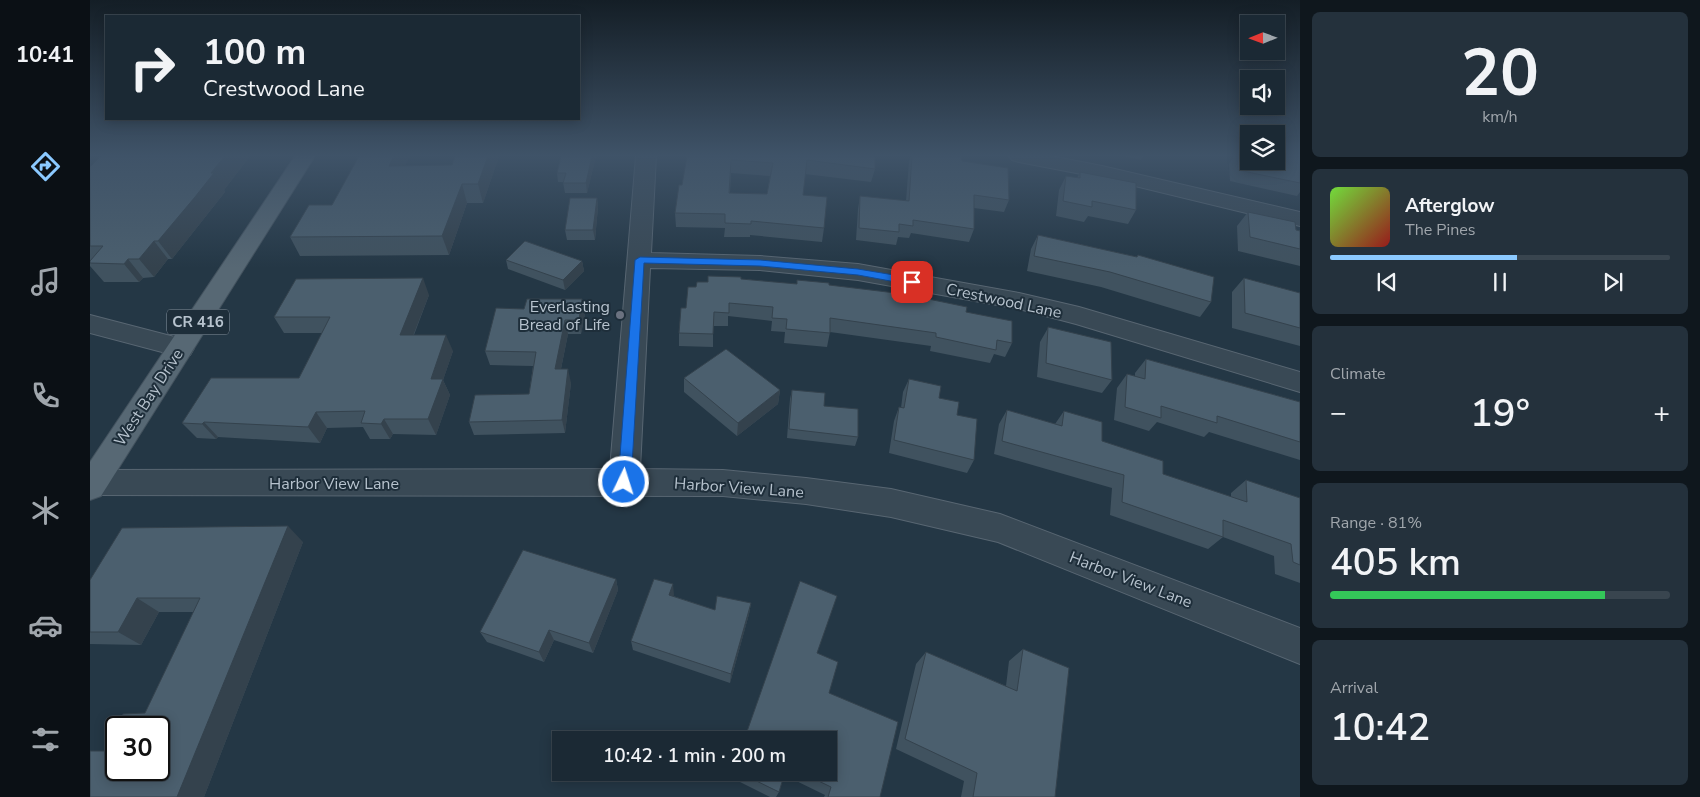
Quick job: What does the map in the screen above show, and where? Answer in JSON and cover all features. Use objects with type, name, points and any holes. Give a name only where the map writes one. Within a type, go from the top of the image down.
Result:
[{"type":"main road","name":"West Bay Drive","points":[[91,485],[281,193]]},
{"type":"street","points":[[624,482],[644,193]]},
{"type":"street","points":[[1189,193],[1300,220]]},
{"type":"street","name":"Crestwood Lane","points":[[640,260],[760,263],[858,272],[1019,301],[1079,316],[1300,382]]},
{"type":"street","points":[[90,324],[181,348]]},
{"type":"street","name":"Harbor View Lane","points":[[91,485],[624,482],[723,484],[806,491],[891,503],[1000,528],[1300,646]]},
{"type":"building","points":[[90,193],[198,193],[158,241],[154,241],[139,259],[128,259],[124,264],[90,263],[103,246],[90,246]]},
{"type":"building","points":[[339,193],[458,193],[442,236],[290,237],[309,205],[332,205]]},
{"type":"building","points":[[678,193],[803,193],[803,195],[827,197],[824,228],[751,221],[751,224],[725,223],[725,214],[675,213]]},
{"type":"building","points":[[910,193],[1009,193],[1009,200],[974,195],[974,229],[913,220],[913,226],[899,224],[899,232],[859,228],[860,196],[909,201]]},
{"type":"building","points":[[1064,193],[1136,193],[1136,210],[1092,201],[1092,207],[1063,201]]},
{"type":"building","points":[[570,198],[597,198],[593,230],[565,230]]},
{"type":"building","points":[[1248,212],[1295,222],[1296,230],[1300,231],[1300,249],[1250,237]]},
{"type":"building","points":[[1038,235],[1137,257],[1138,255],[1214,277],[1211,302],[1110,272],[1034,256]]},
{"type":"building","points":[[525,241],[582,261],[563,280],[506,260]]},
{"type":"building","points":[[708,276],[741,277],[741,279],[797,284],[797,280],[829,283],[829,285],[904,294],[967,307],[966,312],[1012,321],[1012,343],[997,340],[996,350],[936,337],[936,333],[830,318],[830,333],[786,329],[787,319],[772,318],[773,307],[729,303],[729,313],[714,312],[713,334],[679,333],[681,308],[686,308],[688,287],[696,287],[697,282],[708,282]]},
{"type":"building","points":[[423,278],[400,335],[446,335],[431,379],[443,379],[428,419],[384,419],[381,424],[361,423],[365,411],[316,412],[308,427],[204,422],[202,424],[182,423],[211,378],[299,378],[330,317],[274,317],[296,279]]},
{"type":"building","points":[[1244,278],[1300,293],[1300,328],[1245,313]]},
{"type":"building","points":[[527,299],[582,299],[579,320],[565,320],[555,369],[568,369],[562,420],[469,422],[475,395],[529,394],[536,352],[485,351],[496,308],[524,309]]},
{"type":"building","points":[[1048,327],[1111,342],[1112,380],[1046,363]]},
{"type":"building","points":[[726,349],[780,390],[738,423],[684,378]]},
{"type":"building","points":[[1146,359],[1300,402],[1300,442],[1217,416],[1217,423],[1161,406],[1161,418],[1125,407],[1127,374],[1145,379]]},
{"type":"building","points":[[909,379],[941,386],[939,398],[959,402],[957,415],[977,419],[974,460],[894,440],[899,407],[904,408]]},
{"type":"building","points":[[792,390],[825,393],[824,406],[858,409],[858,437],[789,429]]},
{"type":"building","points":[[1007,410],[1062,426],[1064,411],[1102,422],[1102,441],[1163,461],[1163,474],[1247,502],[1246,480],[1300,498],[1300,565],[1293,562],[1291,544],[1223,520],[1223,537],[1122,502],[1124,475],[1002,441]]},
{"type":"building","points":[[288,526],[177,797],[90,797],[90,751],[104,751],[105,749],[105,781],[170,781],[170,716],[122,716],[123,714],[145,713],[200,598],[137,598],[118,632],[90,632],[90,580],[122,528]]},
{"type":"building","points":[[523,550],[616,579],[589,643],[549,630],[539,652],[480,632]]},
{"type":"building","points":[[654,579],[673,584],[669,595],[715,610],[717,596],[751,603],[731,674],[631,641]]},
{"type":"building","points":[[800,581],[837,596],[817,653],[838,662],[829,693],[898,722],[880,797],[828,797],[831,787],[819,781],[837,781],[837,731],[747,731]]},
{"type":"building","points":[[1023,649],[1069,668],[1055,797],[973,797],[977,773],[905,739],[926,652],[1017,691]]},
{"type":"building","points":[[756,781],[782,781],[779,792]]},
{"type":"place","name":"Everlasting Bread of Life","points":[[620,315]]},
{"type":"route","points":[[624,482],[640,260],[760,263],[858,272],[912,282]]}]
